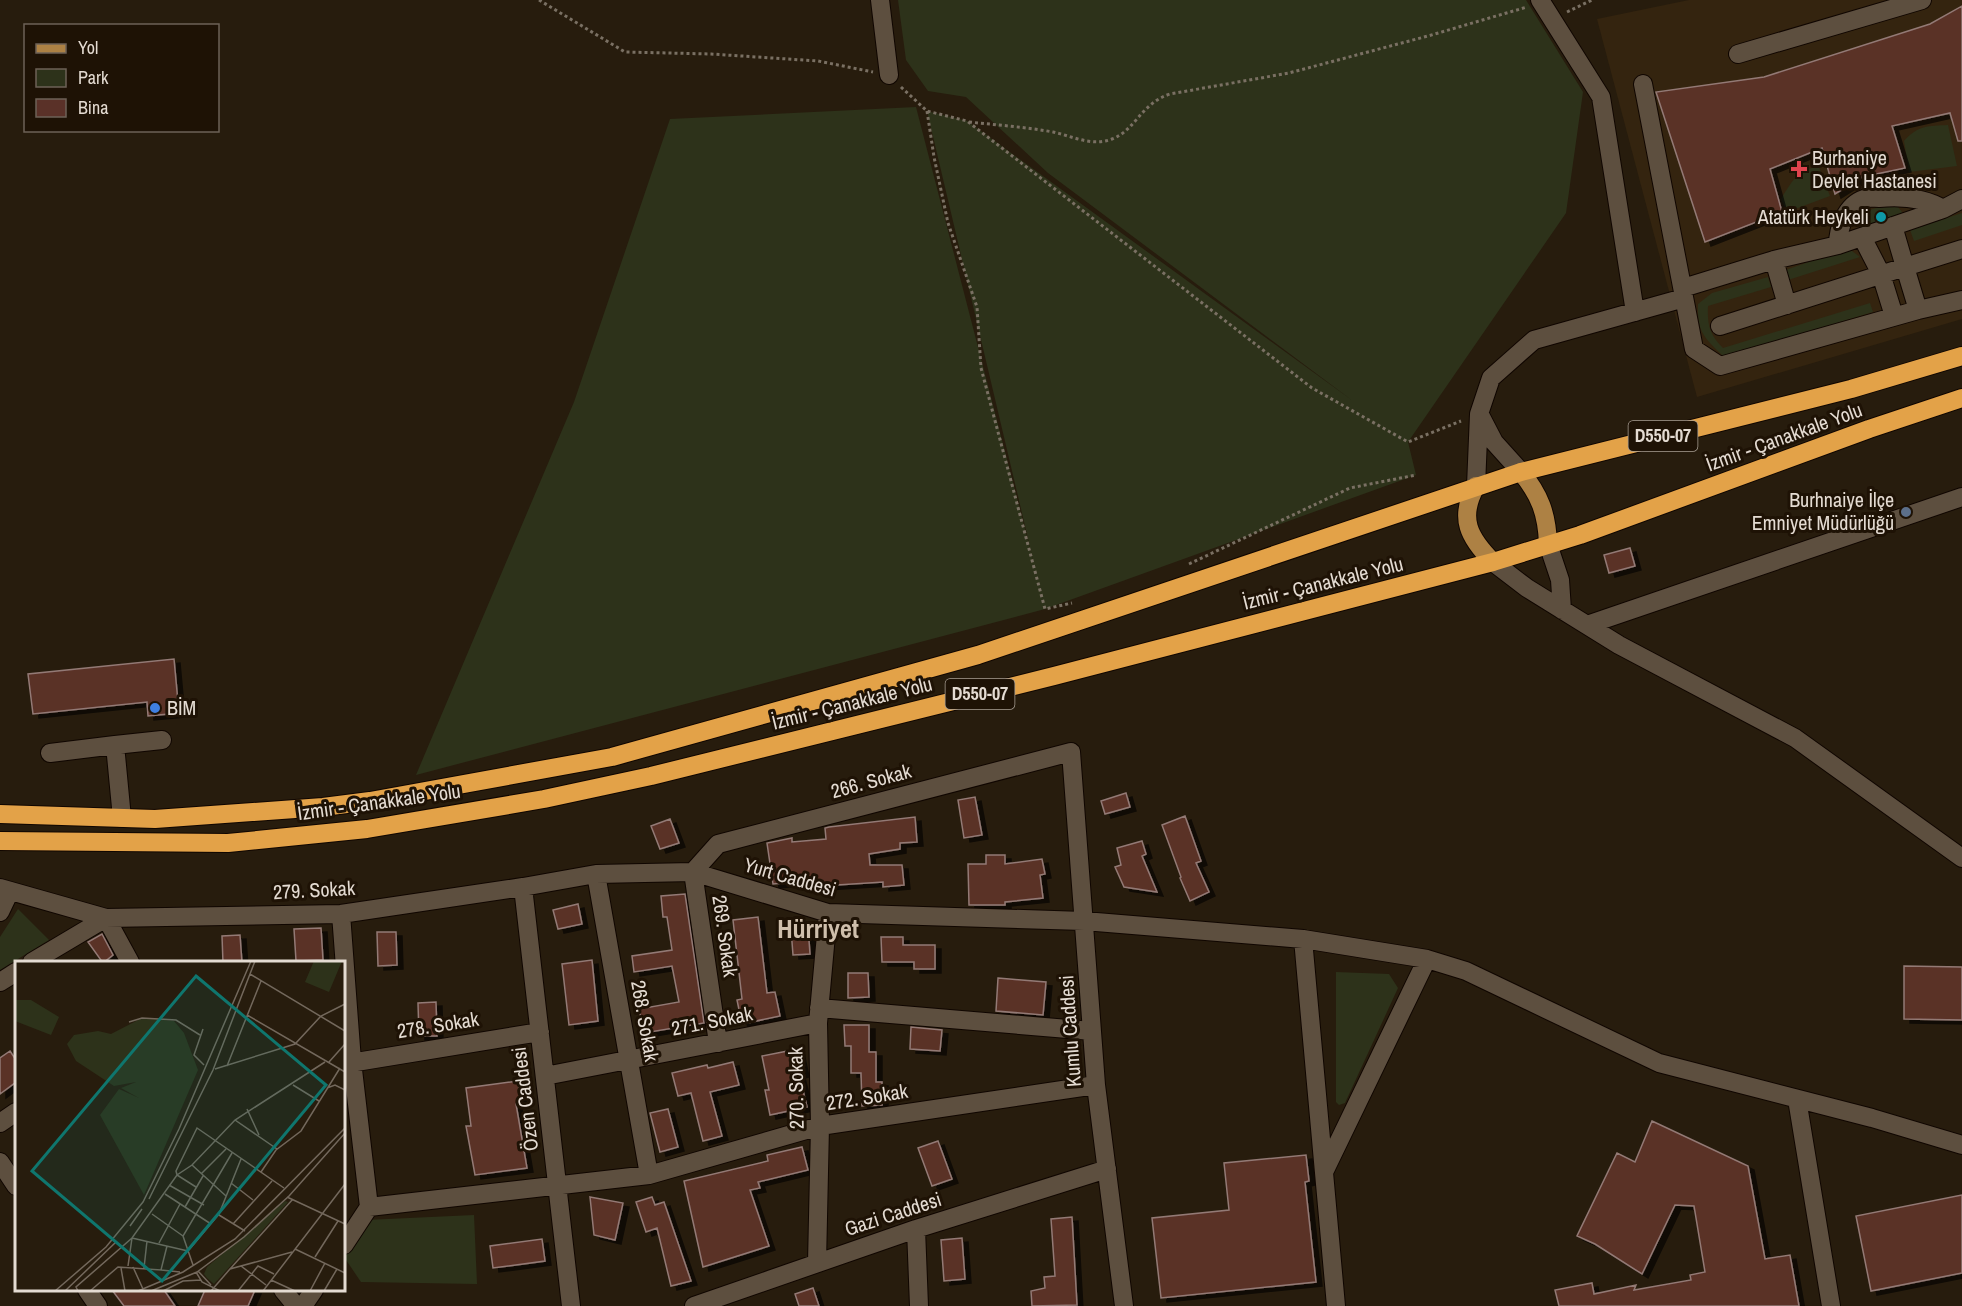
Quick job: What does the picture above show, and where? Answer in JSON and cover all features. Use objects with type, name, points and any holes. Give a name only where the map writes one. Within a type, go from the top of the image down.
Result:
[{"type":"highway","name":"İzmir - Çanakkale Yolu","points":[[0,814],[155,819],[323,807],[370,801],[612,757],[978,655],[1521,472],[1851,389],[1962,356]]},
{"type":"highway","name":"İzmir - Çanakkale Yolu","points":[[0,841],[228,843],[367,829],[544,799],[674,771],[1054,676],[1493,562],[1580,535],[1869,429],[1947,404]]},
{"type":"main road","points":[[1521,472],[1533,487],[1543,507],[1548,544]]},
{"type":"main road","points":[[1476,486],[1468,503],[1468,525],[1478,545],[1493,562]]},
{"type":"street","points":[[880,0],[889,75]]},
{"type":"street","points":[[1738,54],[1922,0]]},
{"type":"street","points":[[1540,1],[1601,97],[1635,312]]},
{"type":"street","points":[[1643,84],[1694,349],[1720,366],[1894,316],[1962,300]]},
{"type":"street","points":[[1838,245],[1838,233],[1847,212],[1864,199],[1899,196],[1930,202],[1943,209]]},
{"type":"street","points":[[1476,486],[1479,414],[1491,378],[1534,340],[1635,312],[1774,260],[1838,245],[1943,209],[1962,199]]},
{"type":"street","points":[[1893,226],[1918,310]]},
{"type":"street","points":[[1862,237],[1881,274],[1894,316]]},
{"type":"street","points":[[1720,327],[1962,249]]},
{"type":"street","points":[[1774,260],[1787,304]]},
{"type":"street","points":[[1479,414],[1494,442],[1521,472]]},
{"type":"street","points":[[1587,625],[1962,497]]},
{"type":"street","points":[[1548,544],[1560,579],[1562,610]]},
{"type":"street","points":[[1493,562],[1527,588],[1619,645],[1795,738],[1962,858]]},
{"type":"street","points":[[50,753],[162,740]]},
{"type":"street","points":[[115,745],[122,818]]},
{"type":"street","name":"266. Sokak","points":[[693,872],[717,844],[1071,752]]},
{"type":"street","name":"Kumlu Caddesi","points":[[1071,752],[1096,1085],[1124,1306]]},
{"type":"street","name":"Yurt Caddesi","points":[[523,887],[596,874],[693,872],[828,913],[1084,921],[1304,939],[1427,959],[1466,971],[1659,1063],[1872,1118],[1962,1145]]},
{"type":"street","name":"269. Sokak","points":[[693,872],[718,1042]]},
{"type":"street","name":"268. Sokak","points":[[596,874],[649,1175]]},
{"type":"street","name":"279. Sokak","points":[[106,918],[341,914],[523,887]]},
{"type":"street","name":"Özen Caddesi","points":[[523,887],[572,1306]]},
{"type":"street","points":[[0,912],[5,889],[106,918],[129,961]]},
{"type":"street","name":"270. Sokak","points":[[817,1263],[820,1126],[818,1016],[828,913]]},
{"type":"street","points":[[341,914],[343,961]]},
{"type":"street","points":[[35,961],[106,918]]},
{"type":"street","points":[[1304,939],[1336,1306]]},
{"type":"street","points":[[1325,1170],[1427,959]]},
{"type":"street","points":[[0,982],[15,973]]},
{"type":"street","points":[[345,999],[348,1063],[369,1207],[345,1243]]},
{"type":"street","name":"271. Sokak","points":[[545,1076],[718,1042],[818,1016],[1092,1031]]},
{"type":"street","name":"278. Sokak","points":[[348,1063],[540,1032]]},
{"type":"street","name":"272. Sokak","points":[[369,1207],[649,1175],[820,1126],[1096,1085]]},
{"type":"street","points":[[1797,1099],[1831,1306]]},
{"type":"street","points":[[0,1123],[15,1113]]},
{"type":"street","points":[[0,1162],[15,1184]]},
{"type":"street","name":"Gazi Caddesi","points":[[694,1306],[916,1229],[1107,1169]]},
{"type":"street","points":[[916,1229],[919,1306]]},
{"type":"street","points":[[88,1291],[98,1306]]},
{"type":"street","points":[[284,1291],[296,1306]]},
{"type":"street","points":[[303,1306],[313,1291]]},
{"type":"path","points":[[539,0],[625,52],[711,54],[818,61],[889,75],[927,111],[967,121],[1054,132],[1093,142],[1111,140],[1125,132],[1145,108],[1170,94],[1288,73],[1428,36],[1540,1]]},
{"type":"path","points":[[1551,19],[1592,0]]},
{"type":"path","points":[[927,111],[948,223],[977,307],[981,368],[1045,609],[1077,602]]},
{"type":"path","points":[[967,121],[1312,388],[1408,442],[1479,414]]},
{"type":"path","points":[[1182,567],[1350,488],[1416,475]]},
{"type":"shaded area","name":"Burhaniye Devlet Hastanesi","points":[[1689,0],[1962,0],[1962,319],[1697,397],[1597,19]]},
{"type":"green space","points":[[898,0],[1526,0],[1583,92],[1566,213],[1408,442],[1416,475],[1045,609],[416,775],[574,402],[670,119],[916,107],[1034,564],[927,111],[967,121],[1353,401],[1048,173],[966,97],[928,91],[906,60]]},
{"type":"green space","points":[[1948,125],[1957,166],[1909,172],[1904,141],[1919,129]]},
{"type":"green space","points":[[1819,167],[1830,196],[1787,212],[1781,199],[1792,182],[1800,173]]},
{"type":"green space","points":[[1890,205],[1898,207],[1902,212],[1902,217],[1864,228],[1861,221],[1872,209]]},
{"type":"green space","points":[[1962,213],[1962,225],[1914,241],[1910,230]]},
{"type":"green space","points":[[1848,248],[1860,257],[1788,280],[1783,271]]},
{"type":"green space","points":[[1768,277],[1771,287],[1708,306],[1710,329],[1723,348],[1870,303],[1873,312],[1724,357],[1703,334],[1699,322],[1698,304],[1712,293]]},
{"type":"green space","points":[[18,909],[49,940],[0,970],[0,937]]},
{"type":"green space","points":[[1336,972],[1389,974],[1398,988],[1345,1103],[1339,1105],[1336,1102]]},
{"type":"green space","points":[[474,1215],[477,1284],[361,1282],[345,1255],[366,1220]]},
{"type":"building","name":"Burhaniye Devlet Hastanesi","points":[[1962,6],[1962,141],[1958,141],[1950,113],[1892,126],[1905,168],[1862,177],[1835,194],[1822,148],[1770,169],[1782,212],[1705,242],[1656,92],[1764,77],[1930,24]]},
{"type":"building","points":[[1630,548],[1635,566],[1609,573],[1604,555]]},
{"type":"building","points":[[174,659],[179,713],[148,716],[147,702],[33,714],[28,674]]},
{"type":"building","points":[[1126,793],[1130,807],[1105,814],[1101,801]]},
{"type":"building","points":[[975,797],[982,835],[964,838],[958,800]]},
{"type":"building","points":[[1185,816],[1201,861],[1196,863],[1209,892],[1190,901],[1162,825]]},
{"type":"building","points":[[915,817],[917,842],[900,843],[900,849],[869,854],[870,865],[902,865],[904,885],[883,887],[883,882],[806,887],[805,881],[773,884],[767,843],[792,838],[792,842],[826,839],[825,828],[829,827]]},
{"type":"building","points":[[670,819],[679,843],[660,849],[651,826]]},
{"type":"building","points":[[1142,841],[1146,854],[1142,856],[1157,892],[1124,887],[1115,867],[1121,865],[1117,848]]},
{"type":"building","points":[[986,855],[1005,855],[1005,864],[1042,859],[1045,874],[1040,875],[1043,898],[1005,902],[1005,905],[969,905],[968,864],[986,864]]},
{"type":"building","points":[[685,894],[704,1023],[644,1033],[639,1009],[679,1002],[672,966],[634,972],[632,956],[672,950],[667,917],[663,917],[661,896]]},
{"type":"building","points":[[578,904],[582,924],[558,929],[553,910]]},
{"type":"building","points":[[758,917],[767,993],[775,992],[780,1016],[742,1024],[737,1000],[742,999],[733,920]]},
{"type":"building","points":[[808,927],[810,954],[793,955],[791,929]]},
{"type":"building","points":[[321,928],[323,960],[296,961],[294,929]]},
{"type":"building","points":[[377,932],[396,932],[397,965],[378,966]]},
{"type":"building","points":[[102,934],[113,955],[106,961],[102,961],[88,942]]},
{"type":"building","points":[[240,935],[242,961],[223,961],[222,936]]},
{"type":"building","points":[[881,937],[903,937],[903,945],[935,945],[935,969],[914,969],[914,962],[882,962]]},
{"type":"building","points":[[592,960],[598,1021],[569,1025],[562,964]]},
{"type":"building","points":[[1904,966],[1962,967],[1962,1020],[1904,1019]]},
{"type":"building","points":[[848,973],[868,973],[869,997],[848,998]]},
{"type":"building","points":[[998,978],[1046,982],[1043,1015],[996,1011]]},
{"type":"building","points":[[436,1002],[437,1036],[419,1036],[418,1003]]},
{"type":"building","points":[[844,1025],[869,1025],[869,1052],[876,1052],[876,1082],[882,1082],[882,1105],[862,1106],[861,1073],[851,1073],[851,1046],[845,1046]]},
{"type":"building","points":[[911,1027],[942,1030],[940,1051],[910,1049]]},
{"type":"building","points":[[798,1049],[803,1073],[799,1074],[807,1107],[770,1115],[765,1090],[769,1090],[762,1056]]},
{"type":"building","points":[[10,1051],[15,1058],[15,1083],[0,1094],[0,1058]]},
{"type":"building","points":[[733,1062],[739,1085],[710,1092],[722,1136],[703,1141],[691,1093],[678,1096],[672,1073]]},
{"type":"building","points":[[518,1081],[521,1103],[516,1104],[527,1168],[475,1175],[466,1126],[471,1126],[466,1088]]},
{"type":"building","points":[[668,1109],[678,1147],[660,1152],[650,1113]]},
{"type":"building","points":[[1652,1121],[1748,1166],[1765,1259],[1790,1255],[1799,1306],[1559,1306],[1555,1290],[1592,1283],[1594,1294],[1636,1285],[1634,1290],[1691,1280],[1690,1275],[1705,1272],[1694,1206],[1675,1205],[1642,1274],[1595,1244],[1577,1236],[1617,1153],[1635,1162]]},
{"type":"building","points":[[938,1141],[952,1179],[932,1186],[918,1148]]},
{"type":"building","points":[[802,1147],[808,1170],[758,1182],[760,1188],[750,1190],[769,1246],[703,1267],[684,1181],[768,1161],[767,1155]]},
{"type":"building","points":[[1306,1155],[1309,1181],[1305,1182],[1316,1282],[1161,1298],[1152,1218],[1229,1210],[1224,1163]]},
{"type":"building","points":[[1962,1195],[1962,1273],[1871,1291],[1856,1216]]},
{"type":"building","points":[[590,1197],[623,1203],[615,1240],[594,1235]]},
{"type":"building","points":[[652,1197],[655,1205],[664,1202],[691,1281],[671,1286],[657,1228],[646,1232],[636,1202]]},
{"type":"building","points":[[1072,1217],[1077,1305],[1032,1306],[1031,1291],[1045,1288],[1044,1277],[1055,1276],[1051,1219]]},
{"type":"building","points":[[962,1238],[965,1279],[944,1281],[941,1240]]},
{"type":"building","points":[[542,1239],[545,1261],[493,1268],[490,1246]]},
{"type":"building","points":[[813,1288],[819,1306],[799,1306],[795,1294]]},
{"type":"building","points":[[113,1291],[165,1291],[175,1306],[124,1306]]},
{"type":"building","points":[[205,1291],[255,1291],[248,1306],[198,1306]]},
{"type":"place","name":"Burhaniye Devlet Hastanesi","points":[[1799,169]]},
{"type":"place","name":"Atatürk Heykeli","points":[[1881,217]]},
{"type":"place","name":"Burhnaiye İlçe Emniyet Müdürlüğü","points":[[1906,512]]},
{"type":"place","name":"BİM","points":[[155,708]]},
{"type":"district","name":"Hürriyet","points":[[818,929]]}]
